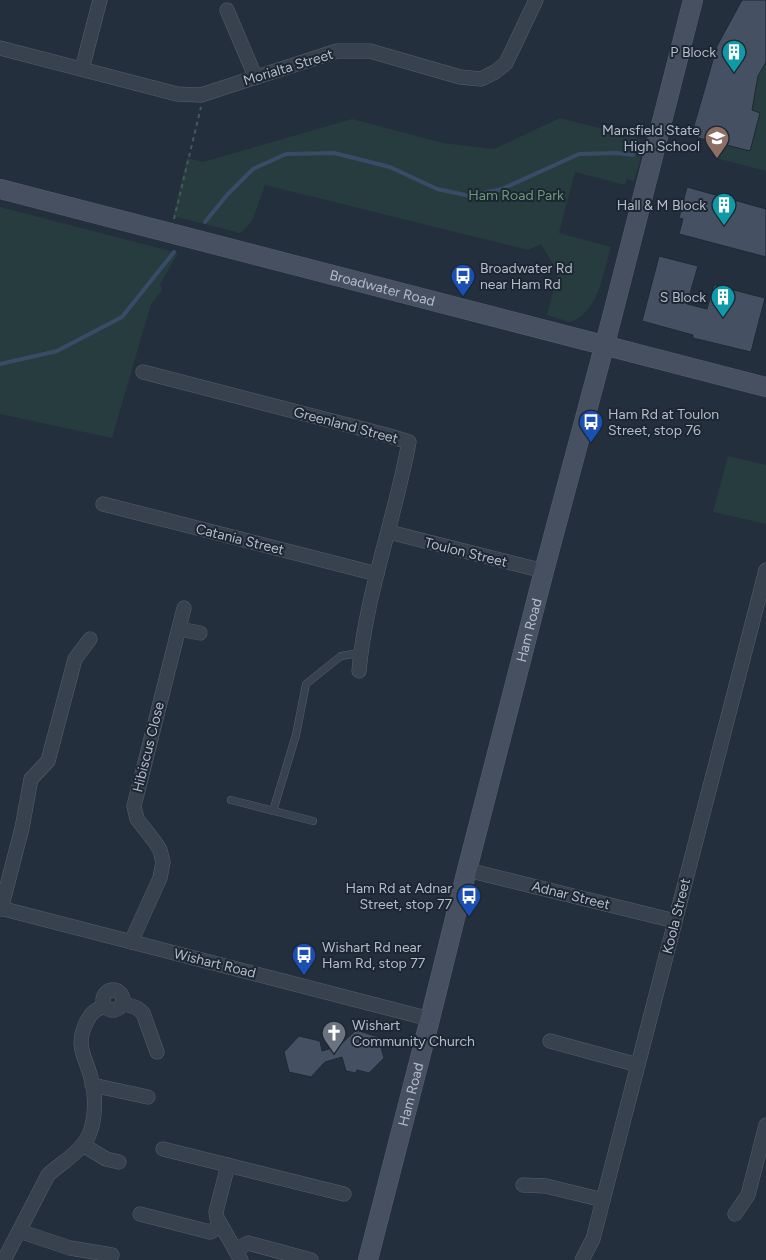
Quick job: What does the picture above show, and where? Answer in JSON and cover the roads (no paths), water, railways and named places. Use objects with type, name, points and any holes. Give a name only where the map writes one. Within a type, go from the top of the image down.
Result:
[{"type":"street","points":[[82,69],[100,0]]},
{"type":"street","name":"Morialta Street","points":[[0,48],[177,94],[201,95],[337,51],[370,52],[460,77],[481,78],[495,72],[506,63],[536,0]]},
{"type":"street","name":"Ham Road","points":[[368,1260],[544,571],[605,345],[693,0]]},
{"type":"street","points":[[227,10],[255,76]]},
{"type":"street","name":"Broadwater Road","points":[[0,189],[766,387]]},
{"type":"street","name":"Greenland Street","points":[[143,372],[409,442],[389,532],[376,574],[360,654],[359,671]]},
{"type":"street","name":"Catania Street","points":[[103,504],[376,574]]},
{"type":"street","name":"Toulon Street","points":[[389,532],[544,571]]},
{"type":"street","name":"Koola Street","points":[[582,1260],[592,1239],[603,1200],[766,570]]},
{"type":"street","name":"Hibiscus Close","points":[[131,942],[163,870],[163,857],[160,850],[137,819],[134,806],[184,608]]},
{"type":"street","points":[[179,629],[200,634]]},
{"type":"street","points":[[1,908],[22,828],[31,779],[48,761],[75,659],[90,639]]},
{"type":"street","name":"Adnar Street","points":[[467,870],[675,921]]},
{"type":"street","name":"Wishart Road","points":[[1,908],[430,1020]]},
{"type":"street","points":[[4,1260],[48,1175],[59,1164],[75,1154],[89,1134],[93,1120],[92,1085],[80,1039],[92,1012],[105,1006],[104,996],[112,991],[121,994],[122,1004],[138,1008],[142,1012],[156,1052]]},
{"type":"street","points":[[550,1041],[638,1065]]},
{"type":"street","points":[[92,1085],[148,1097]]},
{"type":"street","points":[[735,1214],[748,1195],[766,1125]]},
{"type":"street","points":[[83,1145],[106,1159],[119,1162]]},
{"type":"street","points":[[163,1149],[344,1194]]},
{"type":"street","points":[[228,1165],[216,1212],[220,1226],[238,1255],[248,1243],[311,1260]]},
{"type":"street","points":[[523,1185],[546,1186],[603,1200]]},
{"type":"street","points":[[140,1214],[210,1232],[220,1226]]},
{"type":"street","points":[[19,1231],[70,1248],[112,1254]]},
{"type":"lane","points":[[273,811],[296,735],[306,684],[340,656],[360,654]]},
{"type":"lane","points":[[231,800],[313,821]]},
{"type":"waterway","points":[[205,222],[227,195],[253,169],[286,154],[334,153],[390,167],[437,189],[470,196],[502,189],[579,154],[617,153],[633,155]]},
{"type":"waterway","points":[[0,364],[57,351],[122,317],[174,252]]},
{"type":"place","name":"P Block","points":[[734,73]]},
{"type":"place","name":"Mansfield State High School","points":[[717,159]]},
{"type":"place","name":"Hall & M Block","points":[[724,226]]},
{"type":"place","name":"Broadwater Rd near Ham Rd","points":[[463,297]]},
{"type":"place","name":"S Block","points":[[723,318]]},
{"type":"place","name":"Ham Rd at Toulon Street, stop 76","points":[[591,443]]},
{"type":"place","name":"Ham Rd at Adnar Street, stop 77","points":[[469,917]]},
{"type":"place","name":"Wishart Rd near Ham Rd, stop 77","points":[[304,976]]},
{"type":"place","name":"Wishart Community Church","points":[[334,1054]]},
{"type":"park label","name":"Ham Road Park","points":[[516,195]]}]
